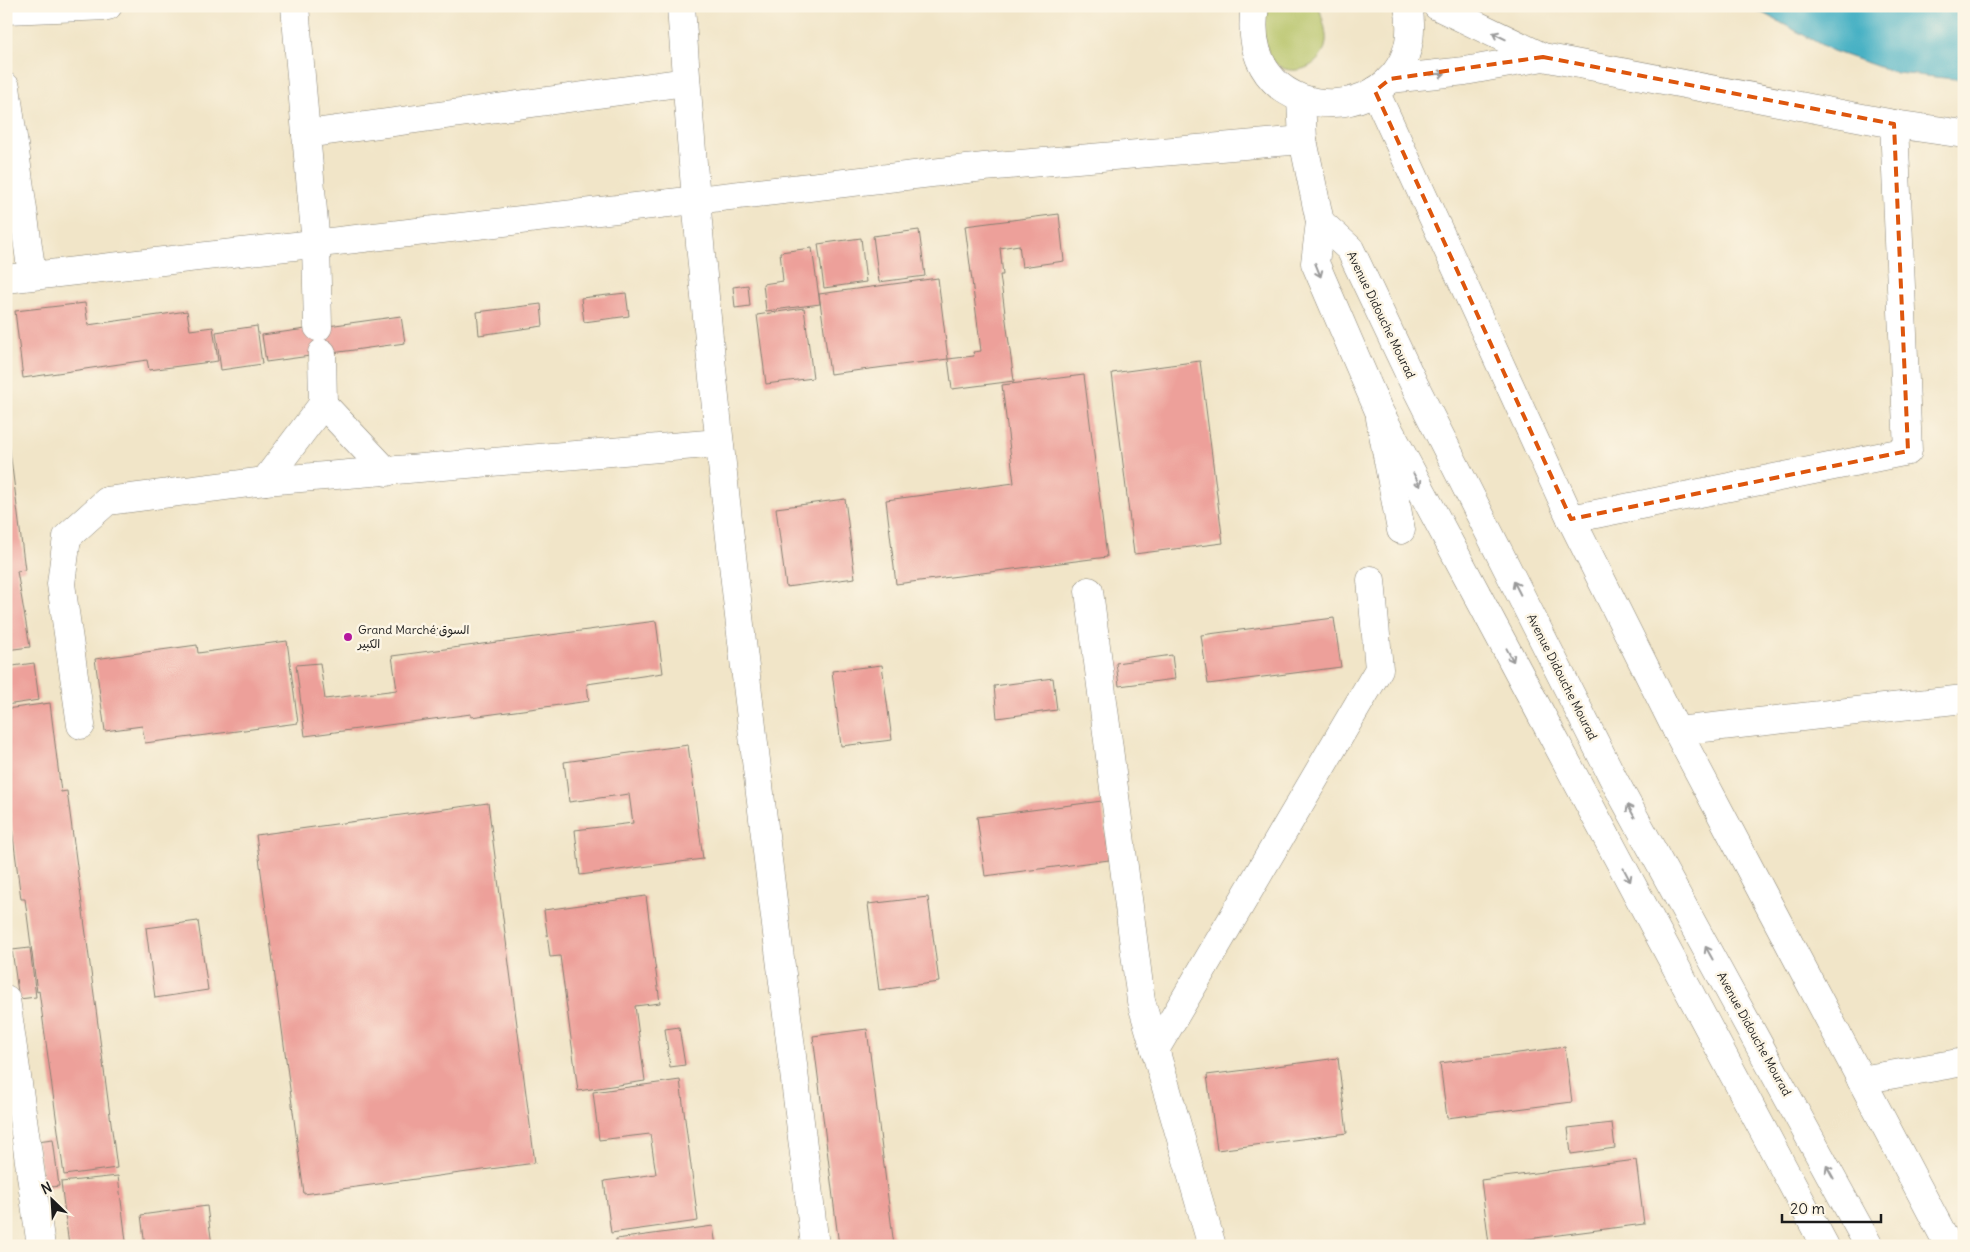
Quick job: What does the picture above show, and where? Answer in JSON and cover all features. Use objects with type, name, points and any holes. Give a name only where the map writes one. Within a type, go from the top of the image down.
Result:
[{"type":"street","points":[[6,10],[108,6]]},
{"type":"street","points":[[265,481],[323,404],[316,244],[295,6]]},
{"type":"street","points":[[681,6],[686,82],[719,443],[815,1246]]},
{"type":"street","points":[[1254,6],[1252,24],[1254,43],[1260,61],[1270,77],[1285,90],[1302,99],[1320,104],[1339,104],[1358,100],[1382,85],[1401,64],[1408,46],[1411,27],[1408,6]]},
{"type":"street","points":[[1437,6],[1543,57],[1894,124],[1964,134]]},
{"type":"street","points":[[1382,85],[1543,57]]},
{"type":"street","points":[[306,134],[686,82]]},
{"type":"street","points":[[1382,85],[1570,520],[1677,731],[1860,1080],[1950,1246]]},
{"type":"street","points":[[6,88],[19,277],[984,167],[1303,140]]},
{"type":"street","points":[[1302,99],[1303,140],[1320,222],[1315,263],[1378,409],[1825,1246]]},
{"type":"street","points":[[1570,520],[1908,451],[1894,124]]},
{"type":"street","name":"Avenue Didouche Mourad","points":[[1320,222],[1350,249],[1418,391],[1614,780],[1869,1246]]},
{"type":"street","points":[[323,404],[386,472]]},
{"type":"street","points":[[1378,409],[1401,530]]},
{"type":"street","points":[[81,724],[61,584],[67,537],[107,502],[265,481],[719,443]]},
{"type":"street","points":[[1155,1050],[1380,669],[1371,580]]},
{"type":"street","points":[[1089,591],[1141,1000],[1212,1246]]},
{"type":"street","points":[[1677,731],[1964,699]]},
{"type":"street","points":[[7,1013],[41,1246]]},
{"type":"street","points":[[1860,1080],[1964,1062]]},
{"type":"highlighted area","points":[[1543,57],[1894,124],[1908,451],[1571,519],[1375,91],[1390,79]]},
{"type":"green space","points":[[1256,6],[1319,6],[1326,37],[1322,55],[1316,62],[1301,69],[1284,69],[1277,65],[1269,54]]},
{"type":"water","points":[[1750,6],[1964,6],[1964,80],[1897,73],[1833,51]]},
{"type":"building","points":[[1059,214],[1064,261],[1022,267],[1019,245],[1000,248],[1003,275],[1000,275],[1014,381],[952,389],[948,359],[974,356],[973,352],[981,351],[965,226]]},
{"type":"building","points":[[919,230],[925,276],[879,282],[873,236]]},
{"type":"building","points":[[861,238],[866,282],[824,288],[818,244]]},
{"type":"building","points":[[812,248],[820,304],[766,311],[763,284],[783,281],[780,252]]},
{"type":"building","points":[[938,278],[948,359],[830,374],[819,294]]},
{"type":"building","points":[[748,285],[750,306],[735,308],[733,287]]},
{"type":"building","points":[[626,293],[629,316],[584,322],[581,298]]},
{"type":"building","points":[[85,303],[88,325],[187,311],[190,330],[213,327],[218,361],[149,370],[147,360],[23,378],[15,311]]},
{"type":"building","points":[[541,304],[543,326],[479,335],[477,312]]},
{"type":"building","points":[[804,308],[813,378],[766,384],[757,315]]},
{"type":"building","points":[[401,316],[405,343],[266,362],[262,335]]},
{"type":"building","points":[[257,326],[262,364],[221,370],[216,332]]},
{"type":"building","points":[[1200,361],[1223,543],[1134,554],[1112,373]]},
{"type":"building","points":[[1084,375],[1107,557],[896,584],[886,500],[1014,483],[1002,385]]},
{"type":"building","points":[[6,443],[9,443],[25,570],[17,571],[30,647],[6,650]]},
{"type":"building","points":[[845,499],[855,578],[786,587],[776,508]]},
{"type":"building","points":[[1334,618],[1341,667],[1208,684],[1201,635]]},
{"type":"building","points":[[656,621],[663,673],[587,684],[589,701],[471,717],[471,714],[305,736],[296,665],[320,663],[325,699],[397,690],[392,656]]},
{"type":"building","points":[[287,641],[298,723],[145,743],[142,726],[105,731],[95,659],[197,645],[198,653]]},
{"type":"building","points":[[1172,655],[1175,679],[1119,686],[1116,663]]},
{"type":"building","points":[[34,663],[39,700],[6,705],[6,667]]},
{"type":"building","points":[[882,665],[892,740],[841,746],[832,671]]},
{"type":"building","points":[[1053,678],[1057,710],[997,718],[994,686]]},
{"type":"building","points":[[50,703],[61,792],[67,791],[117,1168],[64,1175],[25,899],[21,899],[6,782],[6,709]]},
{"type":"building","points":[[688,745],[703,859],[580,875],[575,830],[633,823],[629,794],[569,802],[564,762]]},
{"type":"building","points":[[1102,801],[1109,860],[985,876],[977,817]]},
{"type":"building","points":[[488,803],[535,1163],[304,1194],[256,835]]},
{"type":"building","points":[[646,896],[660,1003],[635,1006],[645,1081],[578,1091],[560,956],[550,957],[544,910]]},
{"type":"building","points":[[928,897],[939,982],[879,990],[868,904]]},
{"type":"building","points":[[198,921],[208,990],[155,998],[146,928]]},
{"type":"building","points":[[30,948],[36,997],[19,999],[12,950]]},
{"type":"building","points":[[679,1027],[685,1065],[670,1067],[665,1029]]},
{"type":"building","points":[[867,1029],[894,1246],[839,1246],[813,1036]]},
{"type":"building","points":[[1565,1047],[1572,1102],[1447,1118],[1440,1063]]},
{"type":"building","points":[[1338,1058],[1347,1133],[1217,1150],[1207,1075]]},
{"type":"building","points":[[680,1080],[698,1221],[611,1233],[604,1181],[656,1174],[650,1134],[599,1140],[593,1092]]},
{"type":"building","points":[[1612,1123],[1615,1148],[1571,1154],[1568,1128]]},
{"type":"building","points":[[53,1139],[59,1186],[44,1188],[37,1141]]},
{"type":"building","points":[[1636,1160],[1644,1224],[1489,1244],[1481,1180]]},
{"type":"building","points":[[118,1176],[126,1241],[87,1246],[69,1246],[61,1182]]},
{"type":"building","points":[[207,1206],[212,1246],[145,1246],[141,1215]]},
{"type":"building","points":[[713,1226],[716,1246],[616,1246],[616,1239]]},
{"type":"place","name":"Grand Marché;السوق الكبير","points":[[348,637]]}]
